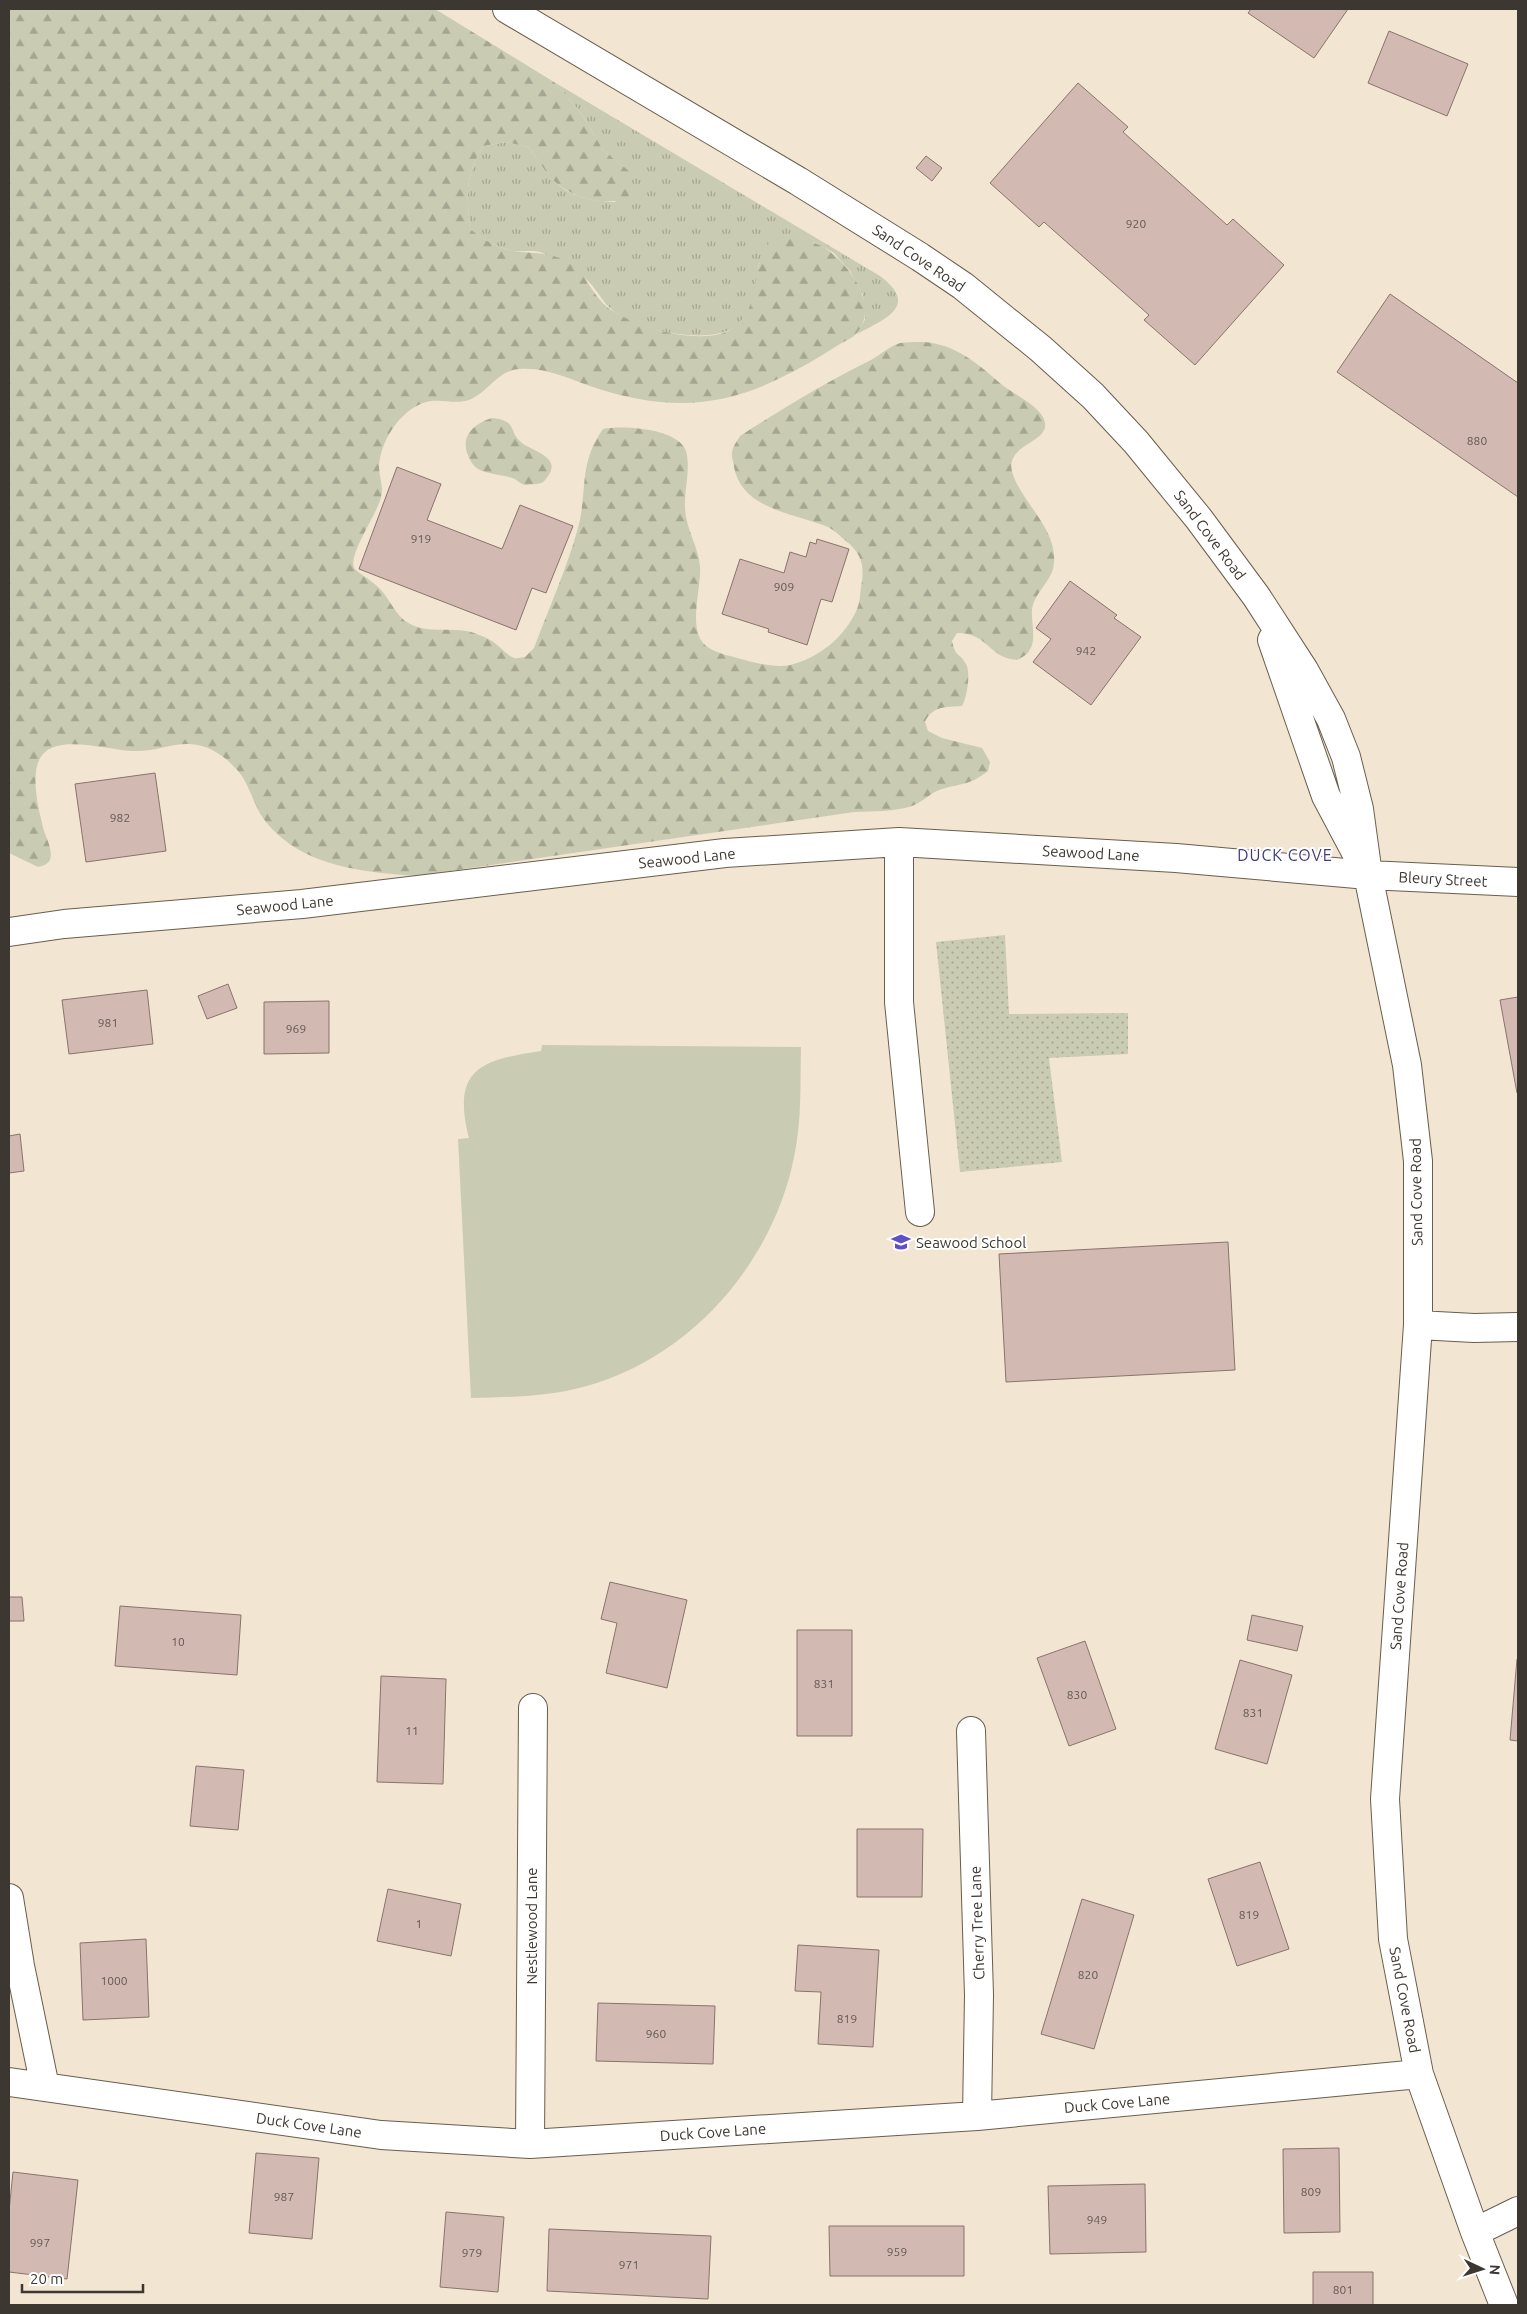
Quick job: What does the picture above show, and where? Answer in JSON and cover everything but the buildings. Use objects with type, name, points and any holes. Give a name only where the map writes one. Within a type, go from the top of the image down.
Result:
[{"type":"street","name":"Sand Cove Road","points":[[507,9],[781,171],[920,257],[998,314],[1093,396],[1136,442],[1200,519],[1256,596],[1304,670],[1331,719],[1346,757],[1359,809],[1368,875],[1394,994],[1412,1099],[1418,1161],[1418,1324],[1385,1799],[1393,1939],[1419,2074],[1475,2232],[1504,2305]]},
{"type":"street","name":"Seawood Lane","points":[[9,932],[64,924],[302,904],[725,853],[899,842],[1204,860],[1368,875]]},
{"type":"street","points":[[899,842],[899,1002],[920,1212]]},
{"type":"street","name":"Bleury Street","points":[[1368,875],[1518,882]]},
{"type":"street","points":[[1418,1324],[1474,1328],[1518,1327]]},
{"type":"street","name":"Nestlewood Lane","points":[[530,2144],[533,1708]]},
{"type":"street","name":"Cherry Tree Lane","points":[[971,1730],[980,1995],[977,2116]]},
{"type":"street","points":[[9,1898],[20,1966],[44,2087]]},
{"type":"street","name":"Duck Cove Lane","points":[[9,2082],[380,2135],[530,2144],[977,2116],[1419,2074]]},
{"type":"street","points":[[1475,2232],[1518,2211]]},
{"type":"green space","points":[[9,9],[435,9],[554,82],[582,114],[603,150],[629,171],[634,188],[627,199],[598,201],[589,199],[570,192],[554,181],[528,147],[506,142],[483,146],[470,177],[468,196],[470,229],[485,240],[507,250],[555,256],[562,259],[575,267],[606,306],[634,322],[673,334],[712,336],[728,331],[740,322],[752,301],[760,262],[770,241],[793,238],[815,243],[837,258],[856,281],[865,308],[864,321],[855,335],[786,375],[756,389],[734,396],[712,401],[668,403],[622,396],[550,372],[520,369],[505,373],[469,400],[458,402],[428,401],[406,413],[392,429],[383,448],[379,467],[381,497],[355,553],[353,562],[355,570],[385,594],[401,617],[417,627],[472,632],[493,642],[514,658],[525,657],[534,648],[574,543],[581,515],[587,466],[595,442],[603,429],[636,428],[672,437],[681,443],[686,451],[688,465],[685,508],[687,523],[699,558],[700,576],[696,622],[702,641],[716,652],[759,663],[784,666],[801,662],[830,645],[846,629],[852,619],[859,601],[863,573],[861,561],[856,551],[830,528],[771,508],[747,493],[739,481],[732,456],[733,448],[740,436],[788,406],[900,343],[923,342],[956,351],[975,362],[1001,384],[1027,401],[1043,417],[1045,423],[1044,430],[1040,436],[1019,450],[1011,465],[1018,486],[1045,528],[1054,551],[1053,569],[1033,604],[1033,642],[1027,654],[1017,660],[1000,655],[976,637],[957,633],[952,641],[957,653],[966,664],[968,673],[968,685],[964,702],[962,706],[945,707],[935,710],[925,722],[928,731],[942,738],[982,748],[990,762],[988,771],[971,781],[938,790],[912,806],[898,809],[854,812],[416,876],[353,869],[332,864],[294,847],[277,834],[263,818],[238,771],[211,749],[190,744],[134,751],[86,745],[61,745],[51,748],[43,754],[36,770],[36,791],[44,831],[50,849],[50,860],[38,867],[9,853]]},
{"type":"green space","points":[[554,82],[880,276],[892,286],[897,296],[898,304],[894,311],[878,323],[857,334],[865,320],[863,295],[850,271],[834,253],[814,242],[759,263],[752,304],[739,324],[728,331],[698,335],[664,332],[634,323],[616,313],[607,305],[589,282],[544,254],[537,251],[508,250],[480,236],[470,229],[468,186],[473,168],[483,146],[506,142],[528,147],[554,181],[567,191],[598,201],[615,202],[629,171],[603,150],[582,114]]},
{"type":"green space","points":[[492,418],[506,421],[522,443],[549,459],[551,469],[543,482],[525,485],[510,477],[482,471],[473,464],[467,453],[466,440],[468,435],[475,426]]},
{"type":"green space","points":[[1005,935],[1009,1014],[1128,1013],[1128,1054],[1049,1058],[1062,1162],[960,1172],[936,942]]},
{"type":"green space","points":[[542,1045],[801,1047],[797,1143],[783,1196],[767,1234],[746,1269],[721,1301],[691,1330],[658,1354],[622,1373],[583,1387],[541,1395],[471,1398],[458,1139],[469,1138],[464,1096],[468,1082],[476,1072],[488,1064],[520,1054],[541,1051]]},
{"type":"place","name":"Seawood School","points":[[901,1242]]},
{"type":"district","name":"DUCK COVE","points":[[1285,855]]}]
